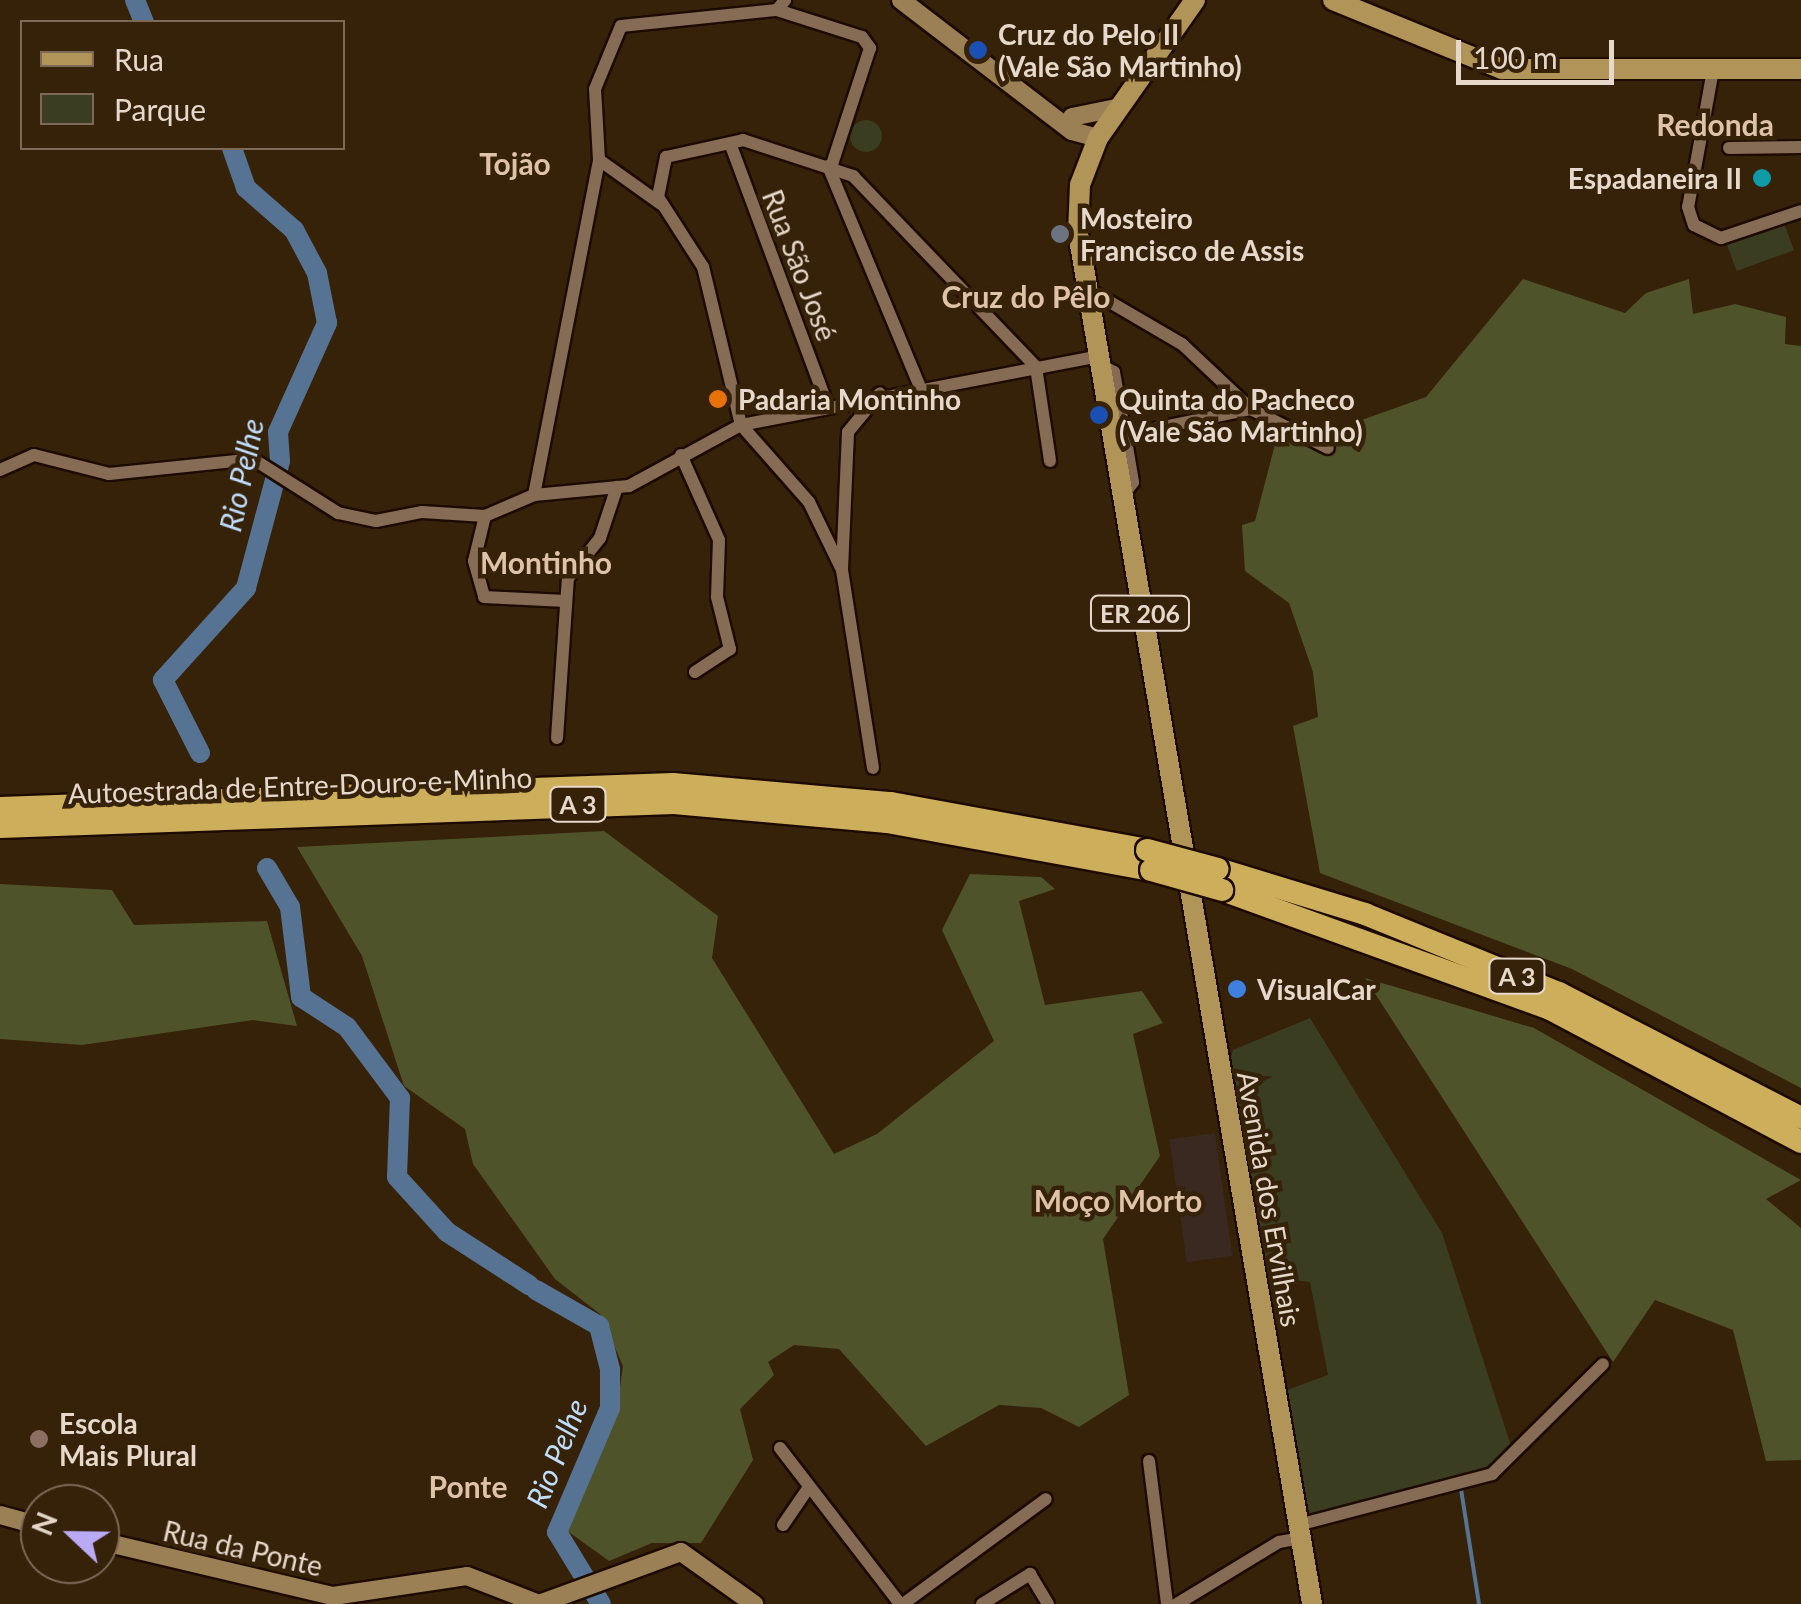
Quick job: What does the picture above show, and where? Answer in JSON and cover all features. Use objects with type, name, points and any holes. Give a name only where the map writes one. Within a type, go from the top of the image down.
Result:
[{"type":"highway","name":"Autoestrada de Entre-Douro-e-Minho","points":[[0,808],[673,784],[891,803],[1149,860],[1365,914],[1559,993],[1801,1118]]},
{"type":"highway","name":"Autoestrada de Entre-Douro-e-Minho","points":[[0,827],[674,803],[887,822],[1149,860]]},
{"type":"highway","name":"Autoestrada de Entre-Douro-e-Minho","points":[[1220,879],[1550,1009],[1801,1142]]},
{"type":"main road","name":"ER 206","points":[[1120,498],[1086,288],[1080,185],[1098,138],[1116,108],[1195,0]]},
{"type":"main road","points":[[1333,0],[1502,69],[1801,69]]},
{"type":"main road","name":"Avenida dos Ervilhais","points":[[1120,498],[1299,1531]]},
{"type":"main road","name":"ER 206","points":[[1299,1531],[1312,1604]]},
{"type":"street","points":[[901,0],[1047,109],[1098,138]]},
{"type":"street","points":[[534,495],[599,160],[595,89],[622,26],[781,5],[862,37],[870,48],[830,166],[919,386]]},
{"type":"street","points":[[1704,70],[1688,207],[1694,226],[1721,238],[1801,211]]},
{"type":"street","points":[[1072,124],[1116,108]]},
{"type":"street","points":[[1072,124],[1080,185]]},
{"type":"street","points":[[662,204],[666,156],[730,143],[778,145],[853,176],[1036,367],[1050,460]]},
{"type":"street","name":"Rua São José","points":[[730,143],[828,404]]},
{"type":"street","points":[[1729,148],[1801,147]]},
{"type":"street","points":[[599,160],[662,204],[703,267],[741,425],[809,502],[842,570]]},
{"type":"street","points":[[1086,288],[1182,344],[1251,409],[1328,448]]},
{"type":"street","points":[[0,470],[34,456],[109,474],[253,460],[292,480],[338,514],[376,522],[422,512],[485,516],[534,495],[617,487],[741,425],[880,392],[1098,360],[1114,372],[1125,435],[1132,482],[1120,498]]},
{"type":"street","points":[[873,768],[842,570],[848,432],[880,392]]},
{"type":"street","points":[[1125,435],[1251,409]]},
{"type":"street","points":[[681,454],[719,540],[717,597],[730,650],[695,672]]},
{"type":"street","points":[[557,738],[568,578],[600,538],[617,487]]},
{"type":"street","points":[[485,516],[474,560],[484,597],[566,602]]},
{"type":"street","points":[[1176,1604],[1299,1531],[1461,1484],[1509,1464],[1602,1364]]},
{"type":"street","points":[[780,1448],[807,1490],[902,1604],[1046,1500]]},
{"type":"street","points":[[1149,1461],[1167,1604]]},
{"type":"street","points":[[782,1525],[807,1490]]},
{"type":"street","name":"Rua da Ponte","points":[[120,1546],[266,1586],[356,1600],[467,1576],[539,1604],[601,1575],[681,1552],[754,1604]]},
{"type":"street","points":[[982,1604],[1030,1574],[1048,1604]]},
{"type":"shaded area","points":[[1215,1133],[1232,1256],[1187,1262],[1169,1139]]},
{"type":"green space","points":[[866,120],[877,125],[882,136],[877,147],[866,152],[855,147],[850,136],[855,125]]},
{"type":"green space","points":[[1784,223],[1794,250],[1737,271],[1727,244]]},
{"type":"green space","points":[[1523,279],[1625,313],[1646,293],[1689,279],[1693,314],[1735,304],[1786,317],[1785,344],[1801,346],[1801,1088],[1572,969],[1320,873],[1293,726],[1318,717],[1313,672],[1289,603],[1245,571],[1242,525],[1255,521],[1279,429],[1324,451],[1359,421],[1426,397]]},
{"type":"green space","points":[[604,831],[718,916],[712,958],[834,1154],[877,1134],[994,1041],[942,930],[970,874],[1041,877],[1055,889],[1019,901],[1045,1005],[1142,991],[1163,1023],[1133,1034],[1160,1156],[1103,1239],[1129,1395],[1079,1427],[1041,1408],[999,1405],[926,1446],[839,1349],[794,1345],[768,1362],[774,1375],[740,1409],[753,1460],[701,1543],[652,1543],[609,1561],[566,1530],[616,1415],[623,1366],[600,1314],[555,1279],[473,1164],[465,1129],[404,1086],[362,956],[297,847]]},
{"type":"green space","points":[[0,884],[112,890],[134,925],[267,921],[297,1026],[253,1020],[82,1045],[0,1039]]},
{"type":"green space","points":[[1365,978],[1534,1028],[1801,1180],[1766,1199],[1801,1228],[1801,1460],[1766,1461],[1733,1330],[1655,1300],[1613,1362]]},
{"type":"green space","points":[[1310,1018],[1442,1233],[1514,1455],[1493,1470],[1306,1517],[1287,1390],[1328,1375],[1310,1282],[1266,1277],[1229,1063],[1233,1050]]},
{"type":"waterway","name":"Rio Pelhe","points":[[135,0],[143,20]]},
{"type":"waterway","name":"Rio Pelhe","points":[[200,753],[163,680],[246,588],[280,461],[278,432],[327,323],[317,273],[294,230],[246,188],[233,150]]},
{"type":"waterway","name":"Rio Pelhe","points":[[267,868],[290,907],[301,997],[347,1027],[400,1098],[397,1177],[447,1232],[529,1285]]},
{"type":"waterway","name":"Rio Pelhe","points":[[536,1290],[599,1326],[610,1369],[610,1408],[557,1532],[601,1604]]},
{"type":"waterway","points":[[1461,1489],[1479,1604]]},
{"type":"place","name":"Cruz do Pelo II (Vale São Martinho)","points":[[978,50]]},
{"type":"place","name":"Espadaneira II","points":[[1762,178]]},
{"type":"place","name":"Mosteiro Francisco de Assis","points":[[1060,234]]},
{"type":"place","name":"Padaria Montinho","points":[[718,399]]},
{"type":"place","name":"Quinta do Pacheco (Vale São Martinho)","points":[[1099,415]]},
{"type":"place","name":"VisualCar","points":[[1237,989]]},
{"type":"place","name":"Escola Mais Plural","points":[[39,1439]]},
{"type":"district","name":"Redonda","points":[[1715,124]]},
{"type":"district","name":"Tojão","points":[[515,163]]},
{"type":"district","name":"Cruz do Pêlo","points":[[1026,296]]},
{"type":"district","name":"Montinho","points":[[546,562]]},
{"type":"district","name":"Moço Morto","points":[[1118,1200]]},
{"type":"district","name":"Ponte","points":[[468,1486]]}]
